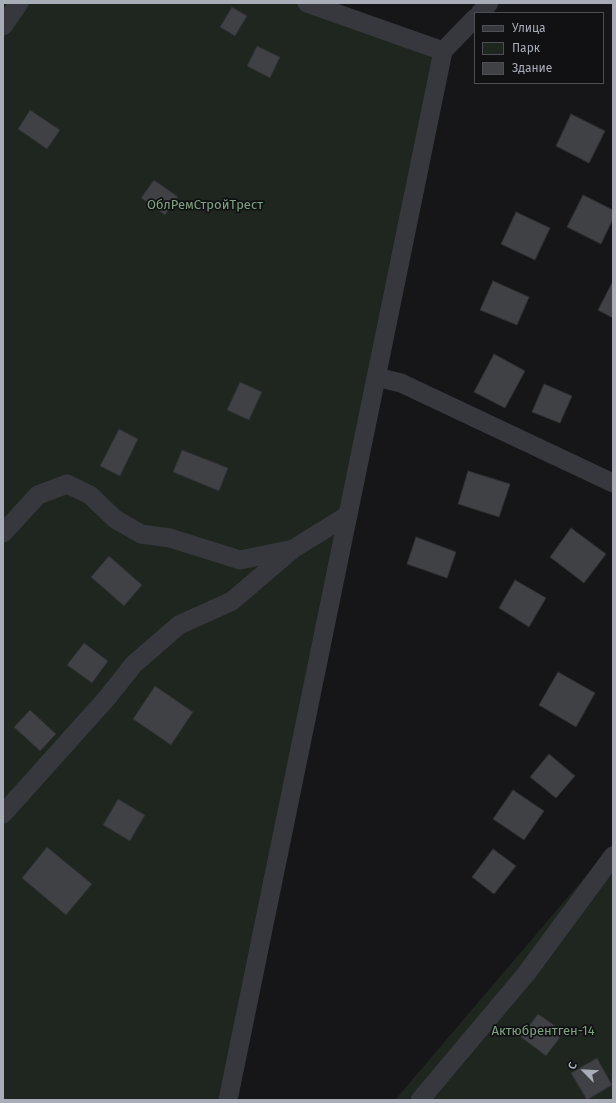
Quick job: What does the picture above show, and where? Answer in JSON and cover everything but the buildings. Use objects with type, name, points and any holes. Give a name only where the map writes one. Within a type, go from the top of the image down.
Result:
[{"type":"lane","points":[[3,26],[19,3]]},
{"type":"lane","points":[[307,3],[443,51]]},
{"type":"lane","points":[[481,12],[489,3]]},
{"type":"lane","points":[[228,1100],[443,51],[474,19]]},
{"type":"lane","points":[[376,377],[401,383],[613,483]]},
{"type":"lane","points":[[3,533],[38,495],[67,484],[90,495],[115,519],[141,534],[170,538],[240,560],[293,549]]},
{"type":"lane","points":[[3,814],[107,698],[134,664],[179,625],[232,601],[293,549],[348,514]]},
{"type":"lane","points":[[420,1100],[526,974],[613,856]]},
{"type":"green space","name":"ОблРемСтройТрест","points":[[3,3],[310,3],[443,51],[228,1100],[3,1100]]},
{"type":"green space","name":"Актюбрентген-14","points":[[613,844],[613,1100],[395,1100]]}]
